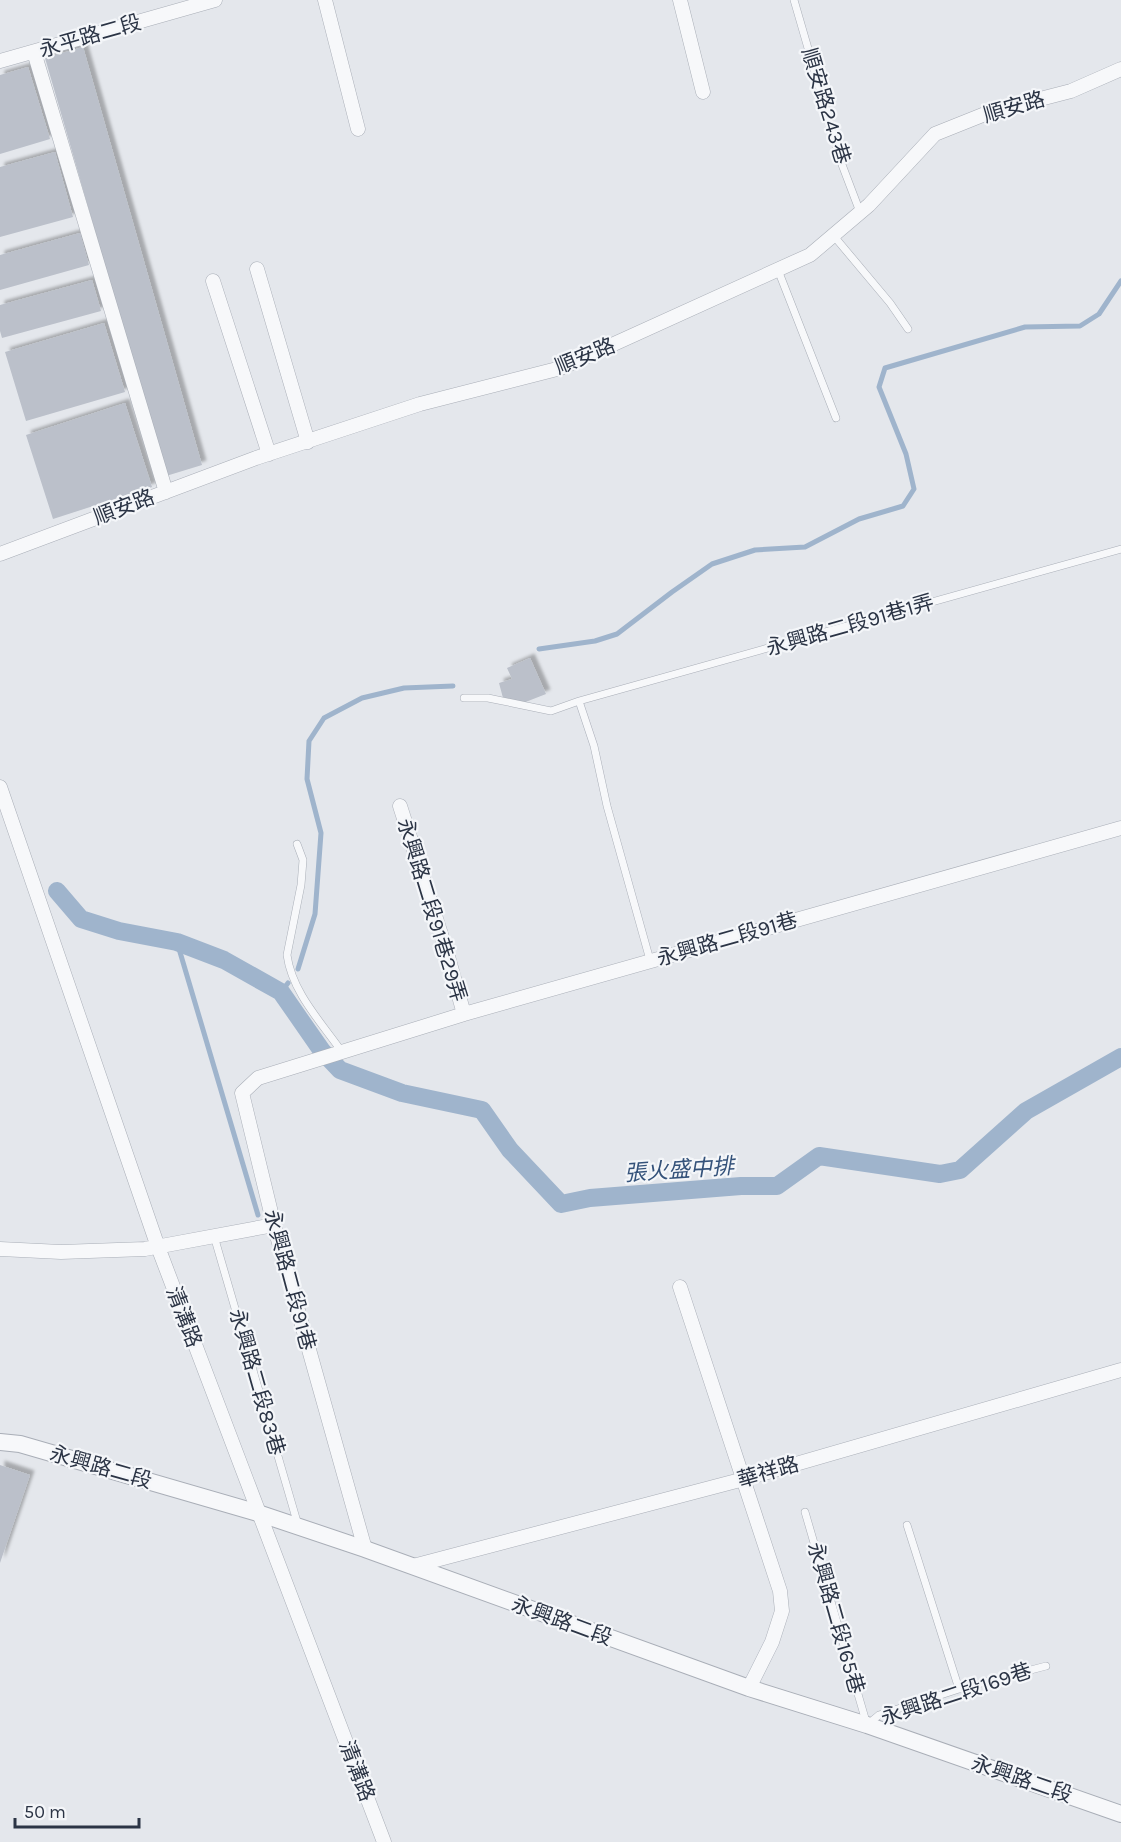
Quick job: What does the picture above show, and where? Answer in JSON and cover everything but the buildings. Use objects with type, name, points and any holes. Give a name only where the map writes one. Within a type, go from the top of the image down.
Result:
[{"type":"street","name":"永平路二段","points":[[0,61],[215,0]]},
{"type":"street","points":[[325,0],[358,129]]},
{"type":"street","points":[[680,0],[703,92]]},
{"type":"street","points":[[34,52],[166,492]]},
{"type":"street","name":"順安路","points":[[0,554],[269,454],[420,404],[561,368],[810,255],[860,212],[935,134],[990,112],[1071,91],[1121,69]]},
{"type":"street","points":[[257,269],[308,442]]},
{"type":"street","points":[[213,281],[269,454]]},
{"type":"street","name":"清溝路","points":[[0,787],[158,1247],[384,1842]]},
{"type":"street","name":"永興路二段91巷29弄","points":[[400,806],[464,1014]]},
{"type":"street","name":"永興路二段91巷","points":[[365,1549],[274,1225],[242,1093],[258,1078],[464,1014],[1121,828]]},
{"type":"street","points":[[0,1249],[61,1251],[145,1249],[274,1225]]},
{"type":"street","points":[[680,1287],[780,1590],[782,1611],[772,1642],[748,1688]]},
{"type":"street","name":"華祥路","points":[[413,1566],[744,1479],[1121,1370]]},
{"type":"street","name":"永興路二段","points":[[0,1442],[20,1444],[299,1527],[748,1688],[867,1725],[1121,1814]]},
{"type":"lane","name":"順安路243巷","points":[[794,0],[841,162],[860,212]]},
{"type":"lane","points":[[833,235],[890,303],[908,329]]},
{"type":"lane","points":[[778,270],[836,418]]},
{"type":"lane","name":"永興路二段91巷1弄","points":[[464,698],[488,698],[551,711],[579,701],[1121,549]]},
{"type":"lane","points":[[579,701],[594,746],[607,806],[650,960]]},
{"type":"lane","points":[[297,844],[303,860],[302,885],[287,955],[288,963],[303,997],[339,1053]]},
{"type":"lane","name":"永興路二段83巷","points":[[214,1236],[299,1527]]},
{"type":"lane","name":"永興路二段165巷","points":[[805,1512],[867,1725]]},
{"type":"lane","points":[[907,1525],[959,1689]]},
{"type":"lane","name":"永興路二段169巷","points":[[867,1725],[879,1715],[959,1689],[1046,1666]]},
{"type":"waterway","points":[[539,649],[595,641],[617,634],[712,564],[755,550],[805,547],[859,519],[903,506],[914,489],[906,454],[879,387],[885,368],[1025,327],[1080,326],[1099,314],[1121,281]]},
{"type":"waterway","points":[[298,969],[315,914],[321,833],[307,779],[309,741],[324,718],[362,698],[404,688],[453,686]]},
{"type":"waterway","name":"張火盛中排","points":[[57,891],[81,919],[119,931],[177,942],[224,960],[281,992],[322,1051],[340,1070],[402,1093],[482,1110],[510,1150],[561,1204],[590,1198],[741,1186],[777,1186],[819,1156],[940,1174],[960,1170],[1026,1111],[1121,1057]]},
{"type":"waterway","points":[[177,942],[258,1215]]},
{"type":"waterway","points":[[281,992],[288,983]]}]
